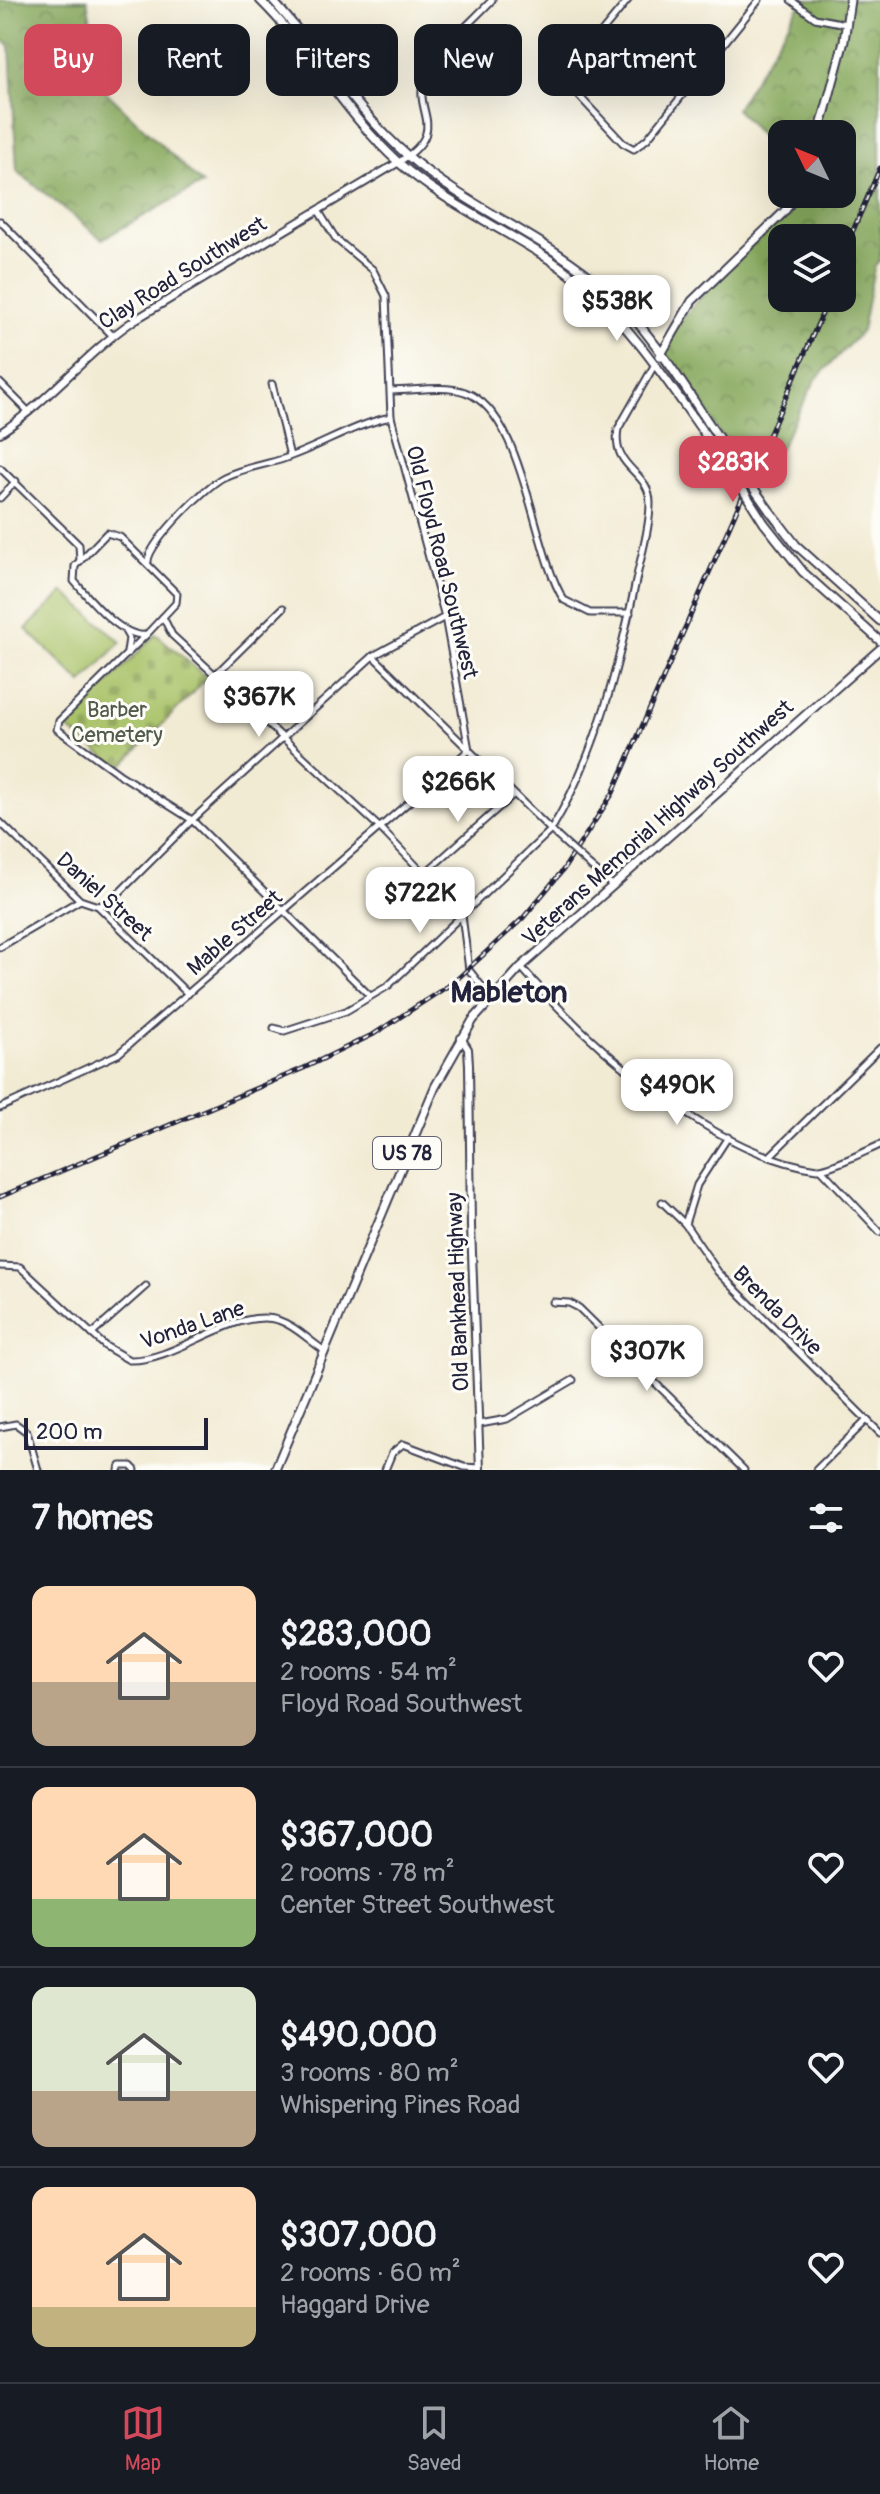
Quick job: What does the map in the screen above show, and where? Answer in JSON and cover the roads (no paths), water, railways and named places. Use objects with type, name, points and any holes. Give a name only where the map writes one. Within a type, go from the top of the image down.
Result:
[{"type":"main road","points":[[260,0],[362,124],[399,162],[577,280],[617,318],[802,551],[880,621]]},
{"type":"main road","points":[[272,0],[361,107],[408,156],[591,277],[618,302],[660,354],[731,464],[764,523],[803,572],[880,641]]},
{"type":"main road","points":[[822,120],[850,0]]},
{"type":"main road","points":[[655,364],[692,301],[787,208]]},
{"type":"main road","name":"Veterans Memorial Highway Southwest","points":[[275,1470],[435,1087],[461,1038],[491,998],[521,967],[880,649]]},
{"type":"street","points":[[399,162],[421,145],[428,129],[423,92],[427,73],[492,0]]},
{"type":"street","points":[[628,0],[568,73],[567,86],[628,147],[639,147],[759,0]]},
{"type":"street","points":[[791,0],[815,18],[846,24]]},
{"type":"street","name":"Clay Road Southwest","points":[[0,433],[29,412],[112,335],[399,162]]},
{"type":"street","name":"Old Floyd Road Southwest","points":[[317,209],[336,239],[373,270],[382,284],[391,417],[445,617],[469,750]]},
{"type":"street","points":[[0,221],[112,335]]},
{"type":"street","points":[[274,1028],[284,1031],[346,1011],[388,986],[551,830],[577,783],[604,712],[630,613],[650,500],[646,486],[619,455],[616,439],[618,429],[655,364]]},
{"type":"street","points":[[0,383],[29,412]]},
{"type":"street","points":[[272,384],[290,456]]},
{"type":"street","points":[[391,391],[453,390],[466,393],[492,410],[519,465],[564,600],[590,613],[630,613]]},
{"type":"street","points":[[148,563],[154,545],[209,486],[224,477],[290,456],[355,426],[391,417]]},
{"type":"street","points":[[0,468],[79,545],[80,561]]},
{"type":"street","points":[[0,498],[16,481]]},
{"type":"street","points":[[146,635],[136,636],[125,630],[74,581],[72,572],[107,533],[114,533],[148,563],[177,594],[176,603],[154,627],[146,635],[126,655],[59,721],[57,729],[119,774],[192,820],[285,908],[370,996]]},
{"type":"street","points":[[79,545],[95,544]]},
{"type":"street","points":[[135,550],[154,545]]},
{"type":"street","points":[[215,675],[283,608]]},
{"type":"street","points":[[163,617],[172,635]]},
{"type":"street","points":[[98,906],[110,902],[192,820],[373,656],[445,617]]},
{"type":"street","points":[[154,627],[172,635],[283,737],[378,826],[462,915],[469,970],[491,998]]},
{"type":"street","points":[[125,630],[129,638],[126,655]]},
{"type":"street","points":[[373,656],[513,795],[613,886]]},
{"type":"street","name":"Mable Street","points":[[0,1108],[118,1054],[469,750]]},
{"type":"street","points":[[423,875],[513,795]]},
{"type":"street","name":"Daniel Street","points":[[0,822],[80,900],[98,906],[188,994]]},
{"type":"street","points":[[0,947],[80,900]]},
{"type":"street","points":[[521,967],[560,1008],[672,1107],[728,1137],[771,1155],[822,1170],[880,1232]]},
{"type":"street","name":"Old Bankhead Highway","points":[[461,1038],[468,1049],[469,1065],[480,1469]]},
{"type":"street","points":[[771,1155],[880,1048]]},
{"type":"street","points":[[685,1224],[697,1185],[728,1137]]},
{"type":"street","points":[[822,1170],[880,1145]]},
{"type":"street","name":"Brenda Drive","points":[[662,1202],[685,1224],[690,1236],[718,1272],[880,1433]]},
{"type":"street","name":"Vonda Lane","points":[[0,1266],[15,1265],[35,1277],[115,1354],[134,1360],[188,1345],[241,1323],[267,1318],[292,1327],[325,1351]]},
{"type":"street","points":[[92,1334],[146,1286]]},
{"type":"street","points":[[553,1302],[569,1303],[579,1308],[744,1470]]},
{"type":"street","points":[[480,1424],[507,1419],[573,1380]]},
{"type":"street","points":[[816,1470],[867,1420]]},
{"type":"street","points":[[0,1427],[16,1424],[27,1432],[38,1470]]},
{"type":"street","points":[[385,1470],[392,1453],[403,1444],[464,1467],[480,1469]]},
{"type":"street","points":[[119,1470],[121,1466],[135,1470]]},
{"type":"railway","points":[[856,224],[880,168]]},
{"type":"railway","points":[[0,1197],[304,1068],[374,1034],[454,982],[523,918],[563,870],[613,793],[823,312]]},
{"type":"district","name":"Mableton","points":[[509,992]]},
{"type":"park label","name":"Barber Cemetery","points":[[117,722]]}]
